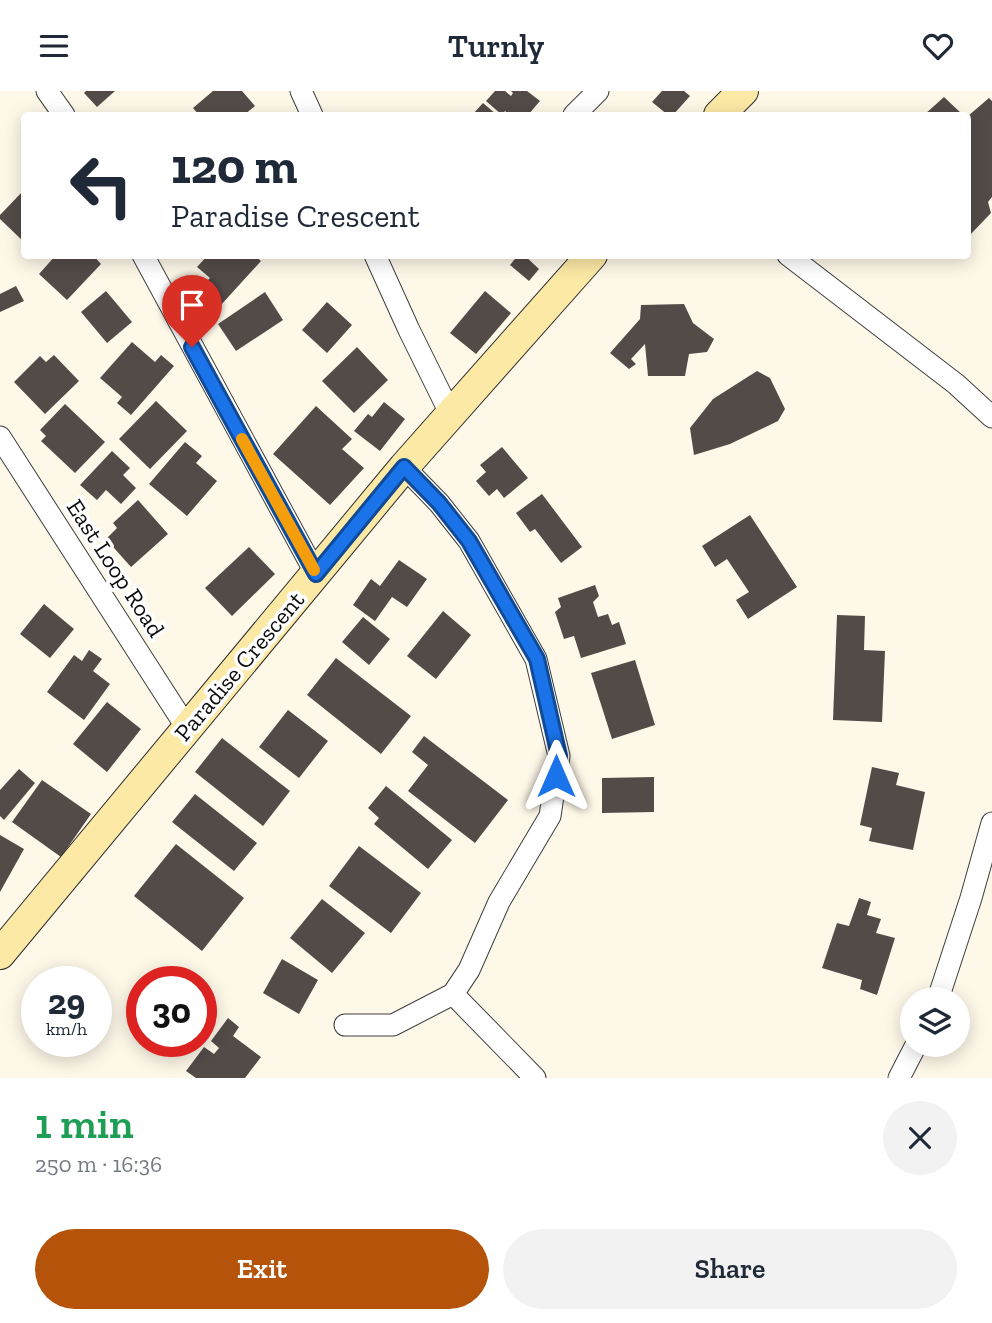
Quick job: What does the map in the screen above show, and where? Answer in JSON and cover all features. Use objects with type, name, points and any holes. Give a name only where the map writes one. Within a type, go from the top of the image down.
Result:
[{"type":"street","points":[[47,91],[62,112]]},
{"type":"street","points":[[301,91],[311,112]]},
{"type":"street","points":[[577,112],[597,91]]},
{"type":"street","points":[[722,112],[743,91]]},
{"type":"street","points":[[145,259],[316,574]]},
{"type":"street","points":[[377,259],[451,415]]},
{"type":"street","name":"Paradise Crescent","points":[[0,954],[404,467],[589,259]]},
{"type":"street","points":[[793,259],[956,384],[992,417]]},
{"type":"street","name":"East Loop Road","points":[[0,437],[187,729]]},
{"type":"street","points":[[345,1025],[393,1025],[453,994],[469,970],[499,902],[550,816],[559,756],[537,659],[469,541],[439,503],[404,467]]},
{"type":"street","points":[[942,987],[992,823]]},
{"type":"street","points":[[453,994],[535,1078]]},
{"type":"street","points":[[899,1078],[910,1057]]},
{"type":"building","points":[[115,91],[97,107],[84,93]]},
{"type":"building","points":[[213,91],[242,91],[255,106],[248,112],[196,112],[193,108]]},
{"type":"building","points":[[495,91],[505,91],[511,96],[511,91],[527,91],[540,101],[531,112],[499,112],[486,101]]},
{"type":"building","points":[[662,91],[684,91],[690,96],[676,112],[664,112],[652,102]]},
{"type":"building","points":[[944,97],[960,112],[927,112]]},
{"type":"building","points":[[989,98],[992,101],[992,197],[988,202],[991,213],[971,234],[971,113]]},
{"type":"building","points":[[483,103],[494,112],[475,112]]},
{"type":"building","points":[[21,193],[21,239],[0,219],[0,215]]},
{"type":"building","points":[[52,259],[97,259],[101,264],[67,300],[39,274]]},
{"type":"building","points":[[204,259],[261,261],[220,306],[200,288],[210,278],[197,267]]},
{"type":"building","points":[[515,259],[528,259],[539,269],[529,281],[510,265]]},
{"type":"building","points":[[16,286],[24,301],[0,312],[0,294]]},
{"type":"building","points":[[106,291],[132,322],[107,343],[81,312]]},
{"type":"building","points":[[485,291],[511,313],[476,354],[450,333]]},
{"type":"building","points":[[265,292],[283,320],[236,351],[218,324]]},
{"type":"building","points":[[327,302],[352,325],[327,353],[302,330]]},
{"type":"building","points":[[684,304],[693,323],[714,339],[707,352],[689,354],[685,376],[648,376],[645,344],[631,359],[636,364],[629,369],[610,353],[640,319],[641,305]]},
{"type":"building","points":[[132,342],[155,362],[161,355],[174,366],[131,415],[117,403],[122,397],[100,378]]},
{"type":"building","points":[[357,347],[388,380],[354,413],[322,381]]},
{"type":"building","points":[[54,355],[79,381],[45,414],[14,382],[40,356],[46,362]]},
{"type":"building","points":[[757,371],[770,378],[785,409],[778,421],[730,444],[694,455],[690,428],[713,399]]},
{"type":"building","points":[[156,401],[187,431],[150,469],[119,439]]},
{"type":"building","points":[[384,402],[405,419],[380,451],[354,431],[368,414],[372,417]]},
{"type":"building","points":[[65,404],[105,442],[75,473],[41,441],[46,436],[40,430]]},
{"type":"building","points":[[316,406],[352,439],[342,449],[364,468],[330,505],[273,454]]},
{"type":"building","points":[[185,442],[202,456],[196,463],[217,481],[187,516],[149,484]]},
{"type":"building","points":[[502,447],[528,478],[504,498],[497,489],[489,496],[476,481],[486,472],[480,465]]},
{"type":"building","points":[[112,451],[130,468],[123,475],[136,488],[121,504],[106,490],[97,500],[80,485]]},
{"type":"building","points":[[542,494],[582,547],[561,563],[535,529],[530,532],[516,513]]},
{"type":"building","points":[[138,500],[168,534],[131,567],[106,539],[117,528],[113,523]]},
{"type":"building","points":[[750,515],[797,587],[748,619],[736,600],[749,592],[727,559],[715,567],[702,546]]},
{"type":"building","points":[[249,547],[275,574],[232,616],[205,588]]},
{"type":"building","points":[[399,560],[427,579],[407,607],[392,597],[375,621],[353,605],[371,579],[380,586]]},
{"type":"building","points":[[595,585],[599,596],[593,602],[598,617],[608,614],[612,625],[619,622],[626,644],[581,658],[574,636],[564,639],[555,612],[561,607],[558,598]]},
{"type":"building","points":[[44,604],[74,629],[50,658],[20,634]]},
{"type":"building","points":[[443,611],[471,635],[436,679],[407,656]]},
{"type":"building","points":[[837,615],[865,616],[864,650],[885,651],[882,722],[833,720]]},
{"type":"building","points":[[363,617],[390,639],[369,665],[342,642]]},
{"type":"building","points":[[89,650],[102,659],[93,671],[110,684],[84,720],[47,692],[74,655],[82,661]]},
{"type":"building","points":[[336,658],[411,716],[381,754],[307,695]]},
{"type":"building","points":[[635,660],[655,725],[612,739],[591,673]]},
{"type":"building","points":[[107,702],[141,729],[107,772],[73,744]]},
{"type":"building","points":[[288,710],[328,741],[299,778],[259,747]]},
{"type":"building","points":[[424,736],[508,800],[475,843],[408,791],[428,765],[412,752]]},
{"type":"building","points":[[222,738],[290,791],[263,826],[195,772]]},
{"type":"building","points":[[872,767],[899,773],[896,785],[925,792],[913,850],[869,841],[872,828],[860,825]]},
{"type":"building","points":[[19,769],[35,783],[4,820],[0,816],[0,790]]},
{"type":"building","points":[[654,777],[654,812],[602,813],[602,778]]},
{"type":"building","points":[[42,780],[91,814],[61,857],[12,822]]},
{"type":"building","points":[[386,786],[452,840],[428,869],[374,824],[379,818],[368,808]]},
{"type":"building","points":[[195,794],[257,843],[234,871],[172,822]]},
{"type":"building","points":[[0,835],[24,849],[0,892]]},
{"type":"building","points":[[176,844],[244,898],[202,951],[134,896]]},
{"type":"building","points":[[359,846],[421,893],[391,933],[329,886]]},
{"type":"building","points":[[859,898],[871,902],[867,915],[881,919],[876,933],[895,938],[877,995],[860,989],[862,980],[822,968],[837,923],[849,926]]},
{"type":"building","points":[[322,899],[365,933],[332,973],[290,938]]},
{"type":"building","points":[[282,959],[318,980],[299,1014],[263,993]]},
{"type":"building","points":[[228,1018],[239,1027],[233,1036],[261,1057],[245,1078],[196,1078],[186,1071],[196,1057],[217,1057],[217,1033]]},
{"type":"slow traffic","points":[[242,439],[314,570]]},
{"type":"route","points":[[192,347],[316,574],[404,467],[439,503],[469,541],[537,659],[559,756],[556,776]]}]
